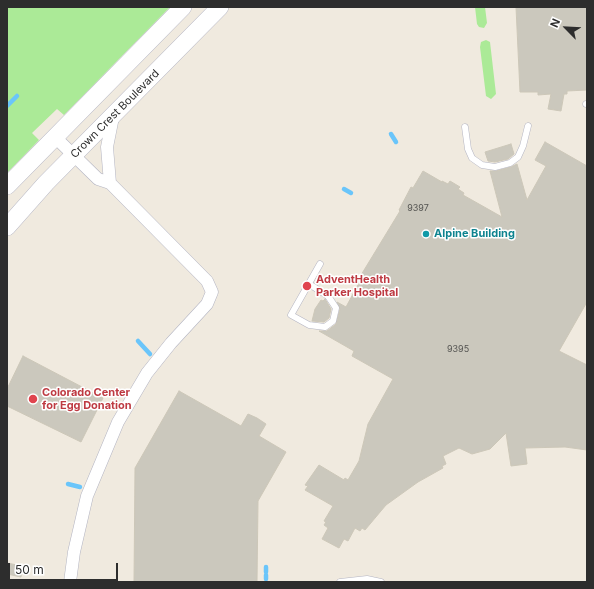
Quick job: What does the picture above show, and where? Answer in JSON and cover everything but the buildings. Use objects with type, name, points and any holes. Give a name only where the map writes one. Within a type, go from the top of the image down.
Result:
[{"type":"main road","points":[[7,186],[183,7]]},
{"type":"main road","name":"Crown Crest Boulevard","points":[[9,227],[46,183],[113,117],[220,7]]},
{"type":"street","points":[[110,183],[107,147],[113,117]]},
{"type":"street","points":[[55,137],[98,179],[110,183],[207,281],[212,292],[207,304],[171,343],[147,373],[118,422],[87,496],[77,536],[70,582]]},
{"type":"lane","points":[[465,127],[468,148],[472,158],[482,165],[495,167],[510,163],[518,157],[524,146],[528,126]]},
{"type":"lane","points":[[309,284],[325,293],[336,308],[333,321],[325,327],[318,328],[306,324],[291,315],[320,264]]},
{"type":"lane","points":[[340,582],[367,579],[381,582]]},
{"type":"green space","points":[[7,7],[170,7],[64,115],[57,109],[32,133],[39,140],[7,173]]},
{"type":"green space","points":[[475,7],[485,7],[487,23],[484,28],[479,27],[477,24]]},
{"type":"green space","points":[[486,40],[490,42],[496,94],[491,99],[486,96],[480,47],[481,42]]},
{"type":"waterway","points":[[7,106],[17,96]]},
{"type":"waterway","points":[[391,134],[396,142]]},
{"type":"waterway","points":[[344,189],[351,193]]},
{"type":"waterway","points":[[138,341],[150,354]]},
{"type":"waterway","points":[[68,484],[80,487]]},
{"type":"waterway","points":[[266,567],[266,572]]},
{"type":"place","name":"Alpine Building","points":[[426,234]]},
{"type":"place","name":"AdventHealth Parker Hospital","points":[[307,286]]},
{"type":"place","name":"Colorado Center for Egg Donation","points":[[33,399]]}]
